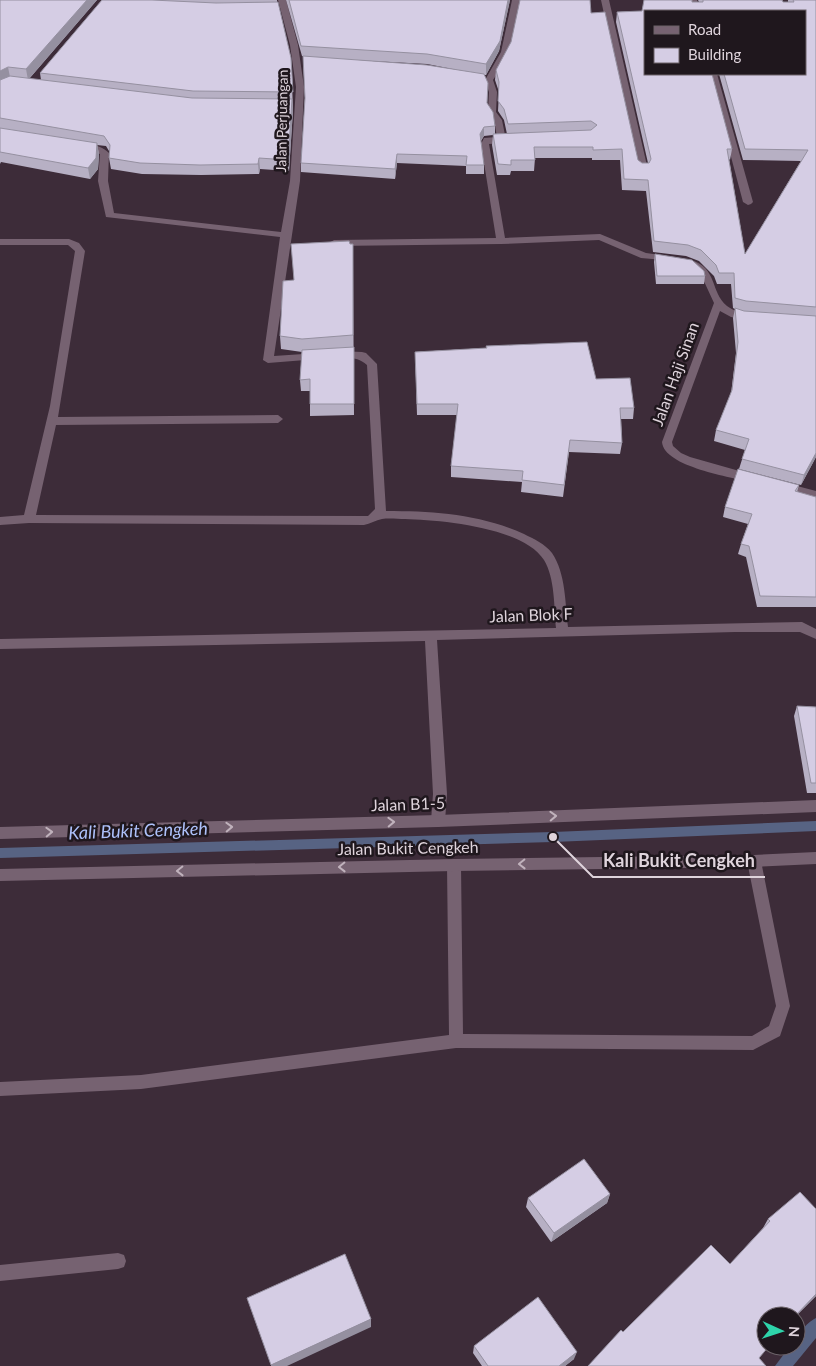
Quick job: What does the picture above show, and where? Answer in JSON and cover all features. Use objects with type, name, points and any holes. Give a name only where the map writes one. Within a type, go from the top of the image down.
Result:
[{"type":"street","points":[[501,241],[484,144],[487,140],[506,140],[498,120],[492,112],[493,92],[486,80],[500,66],[508,48],[516,0]]},
{"type":"street","points":[[605,0],[643,170]]},
{"type":"street","name":"Jalan Perjuangan","points":[[280,4],[296,60],[300,88],[294,105],[295,181],[288,241],[268,360],[351,353],[362,355],[369,359],[372,364],[381,509],[378,516]]},
{"type":"street","points":[[296,60],[306,61]]},
{"type":"street","points":[[713,75],[748,202]]},
{"type":"street","points":[[74,146],[98,149],[105,152],[103,181],[109,205],[109,215],[288,241]]},
{"type":"street","points":[[322,244],[501,241],[600,237],[644,256],[686,261],[702,269],[708,277],[718,304],[728,312],[742,317],[759,319]]},
{"type":"street","points":[[0,242],[69,242],[76,245],[80,251],[51,421],[28,519]]},
{"type":"street","name":"Jalan Haji Sinan","points":[[718,304],[667,442],[667,447],[671,453],[687,460],[816,495]]},
{"type":"street","points":[[51,421],[278,419]]},
{"type":"street","points":[[0,521],[28,519],[364,521],[378,516],[427,515],[458,518],[508,530],[538,547],[548,557],[553,568],[562,631]]},
{"type":"street","name":"Jalan Blok F","points":[[0,644],[802,627],[816,634]]},
{"type":"street","points":[[431,636],[440,794],[438,821]]},
{"type":"street","name":"Jalan B1-5","points":[[0,833],[438,821],[816,806]]},
{"type":"street","name":"Jalan Bukit Cengkeh","points":[[0,875],[454,865],[754,861],[816,858]]},
{"type":"street","points":[[0,1089],[141,1082],[456,1041],[753,1043],[775,1031],[783,1006],[754,861]]},
{"type":"street","points":[[454,865],[456,1041]]},
{"type":"street","points":[[0,1272],[118,1262]]},
{"type":"building","points":[[0,0],[87,0],[26,69],[8,67],[0,71]]},
{"type":"building","points":[[102,0],[216,3],[278,2],[291,58],[293,92],[193,91],[40,73]]},
{"type":"building","points":[[289,0],[508,0],[500,41],[486,64],[427,54],[301,46]]},
{"type":"building","points":[[520,0],[590,0],[591,13],[605,12],[638,160],[642,163],[649,163],[651,159],[617,12],[642,11],[644,0],[692,0],[692,2],[703,2],[703,0],[782,0],[783,2],[794,2],[793,0],[816,0],[816,307],[746,301],[735,298],[734,273],[719,273],[716,265],[701,250],[688,245],[654,241],[648,180],[624,179],[622,149],[593,150],[593,147],[534,147],[535,160],[511,160],[511,165],[498,164],[493,134],[591,130],[597,125],[591,121],[508,124],[504,109],[498,101],[499,82],[496,70],[511,42]],"holes":[[[644,10],[806,10],[806,75],[724,75],[745,149],[808,150],[745,254],[727,149],[732,149],[712,75],[644,75]]]},
{"type":"building","points":[[303,56],[427,65],[484,74],[488,83],[487,103],[493,112],[495,126],[484,127],[480,134],[484,165],[466,165],[467,156],[397,154],[395,169],[301,163],[305,98]]},
{"type":"building","points":[[10,76],[192,98],[292,99],[288,160],[259,158],[258,164],[200,165],[140,163],[109,158],[110,145],[104,136],[0,118],[0,80]]},
{"type":"building","points":[[0,128],[97,143],[96,158],[88,168],[0,152]]},
{"type":"building","points":[[349,241],[350,244],[353,244],[353,335],[302,339],[280,336],[283,281],[294,280],[291,244]]},
{"type":"building","points":[[655,254],[692,260],[704,271],[705,276],[657,276]]},
{"type":"building","points":[[735,308],[744,311],[816,316],[816,453],[804,475],[742,459],[749,439],[716,430],[732,390],[738,342]]},
{"type":"building","points":[[587,342],[596,379],[630,378],[634,408],[620,408],[622,443],[570,440],[564,485],[522,480],[523,471],[451,466],[458,404],[417,404],[415,352],[487,348],[486,346]]},
{"type":"building","points":[[354,347],[354,404],[310,404],[310,379],[300,380],[302,350]]},
{"type":"building","points":[[738,469],[799,485],[795,491],[816,497],[816,597],[760,596],[749,546],[741,544],[752,514],[725,507]]},
{"type":"building","points":[[797,706],[816,707],[816,783],[811,783]]},
{"type":"building","points":[[584,1159],[610,1194],[554,1233],[528,1198]]},
{"type":"building","points":[[800,1192],[816,1209],[816,1294],[805,1306],[756,1306],[756,1356],[761,1356],[759,1358],[766,1366],[588,1366],[621,1330],[623,1332],[711,1245],[730,1264],[770,1221],[768,1219]]},
{"type":"building","points":[[345,1254],[371,1319],[271,1365],[247,1298]]},
{"type":"building","points":[[538,1297],[577,1352],[559,1366],[488,1366],[474,1346]]},
{"type":"waterway","name":"Kali Bukit Cengkeh","points":[[0,853],[553,837],[816,826]]},
{"type":"waterway","points":[[783,1366],[816,1326]]},
{"type":"place","name":"Kali Bukit Cengkeh","points":[[553,837]]}]
